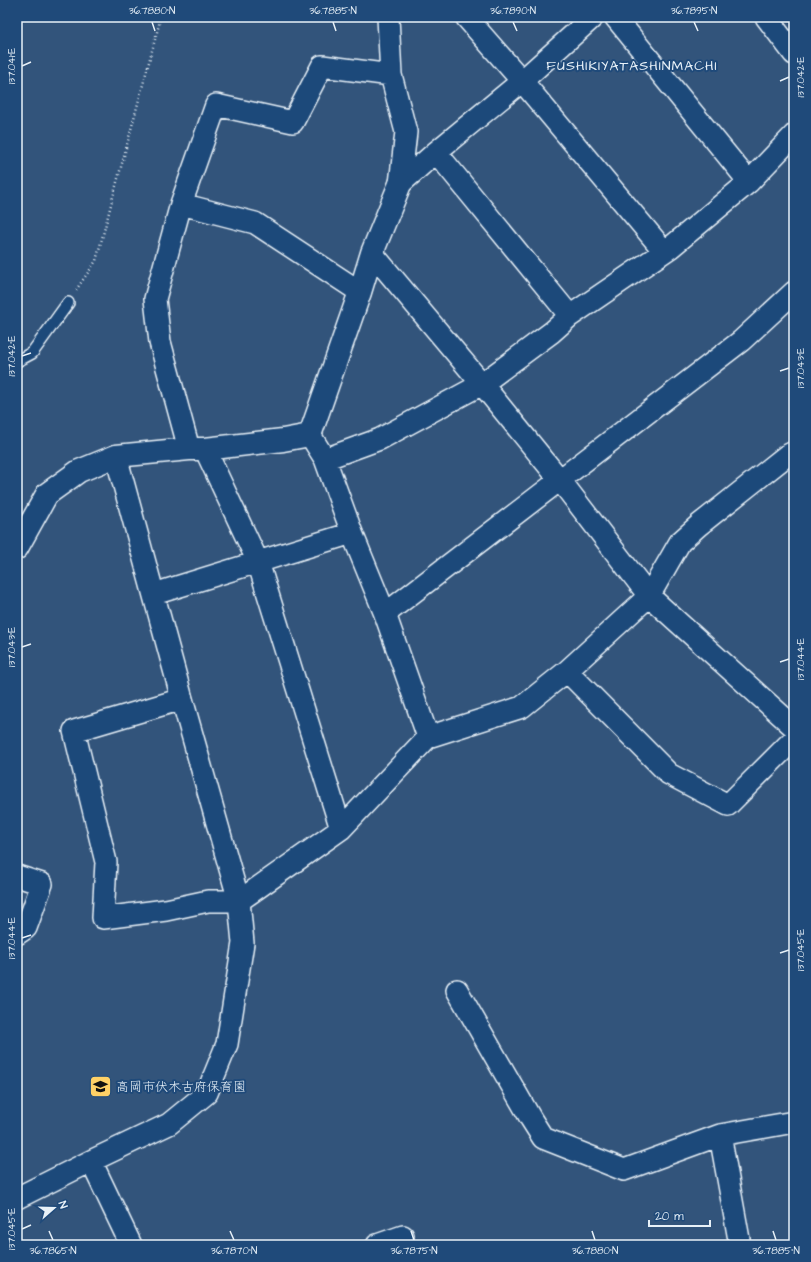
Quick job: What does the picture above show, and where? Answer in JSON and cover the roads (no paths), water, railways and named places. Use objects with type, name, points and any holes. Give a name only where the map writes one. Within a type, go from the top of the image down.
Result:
[{"type":"street","points":[[310,435],[360,292],[372,253],[400,184],[406,132],[391,75],[388,17]]},
{"type":"street","points":[[466,17],[522,81],[664,251]]},
{"type":"street","points":[[400,184],[436,152],[522,81],[593,17]]},
{"type":"street","points":[[615,17],[749,182]]},
{"type":"street","points":[[767,17],[794,54]]},
{"type":"street","points":[[341,829],[258,562],[197,449],[160,342],[155,299],[181,204],[216,104],[293,122],[322,66],[391,75]]},
{"type":"street","points":[[325,459],[380,439],[482,384],[552,332],[570,316],[664,251],[790,147]]},
{"type":"street","points":[[436,152],[570,316]]},
{"type":"street","points":[[181,204],[255,223],[360,292]]},
{"type":"street","points":[[372,253],[560,480],[649,596],[794,727]]},
{"type":"street","points":[[385,614],[741,341],[794,292]]},
{"type":"street","points":[[17,548],[47,494],[80,471],[116,456],[283,440],[310,435]]},
{"type":"street","points":[[310,435],[325,459],[352,533],[385,614],[428,737]]},
{"type":"street","points":[[182,699],[74,731],[106,862],[103,918],[166,910],[208,901],[239,901],[341,829],[428,737],[522,707],[567,671],[649,596],[680,542],[699,525],[786,456],[794,452]]},
{"type":"street","points":[[17,1198],[169,1124],[207,1093],[227,1044],[243,943],[239,901],[116,456]]},
{"type":"street","points":[[154,594],[352,533]]},
{"type":"street","points":[[567,671],[669,774],[728,805],[794,739]]},
{"type":"street","points":[[17,876],[42,884],[26,928],[17,934]]},
{"type":"street","points":[[457,990],[543,1138],[624,1170],[720,1135],[794,1122]]},
{"type":"street","points":[[720,1135],[740,1245]]},
{"type":"street","points":[[91,1161],[131,1245]]},
{"type":"street","points":[[377,1245],[403,1236]]},
{"type":"lane","points":[[17,361],[32,354],[68,303]]},
{"type":"place","name":"高岡市伏木古府保育園","points":[[100,1086]]},
{"type":"district","name":"FUSHIKIYATASHINMACHI","points":[[632,65]]}]
